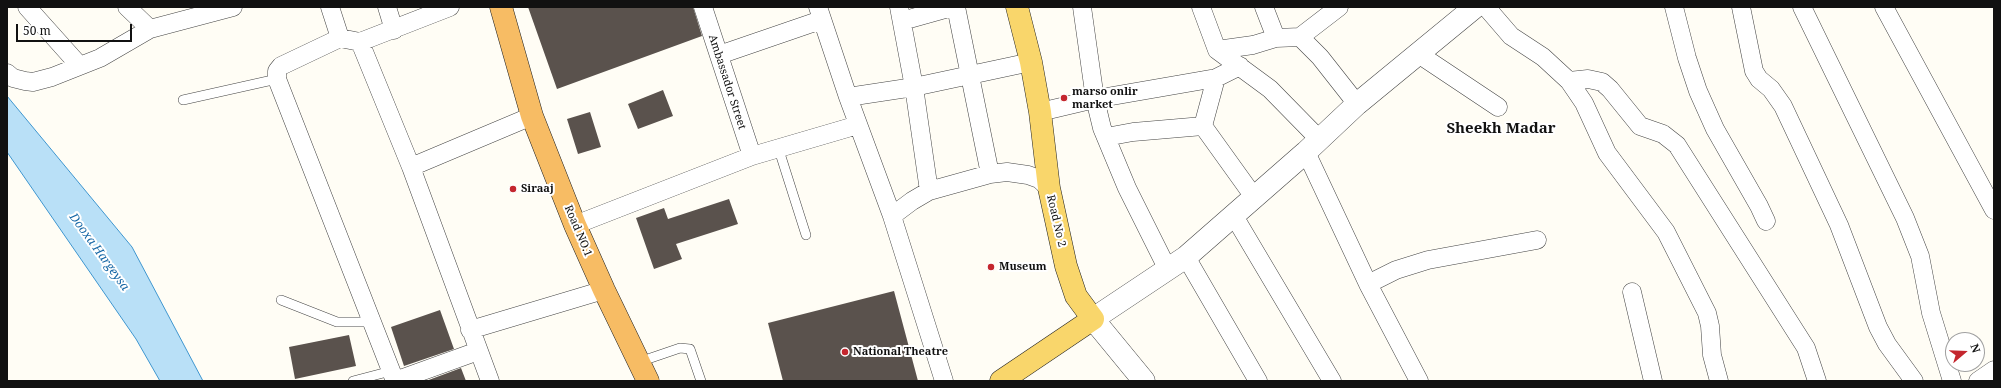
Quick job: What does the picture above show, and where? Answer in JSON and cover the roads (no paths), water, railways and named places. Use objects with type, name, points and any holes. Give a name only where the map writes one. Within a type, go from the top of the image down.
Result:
[{"type":"highway","name":"Road NO.1","points":[[502,7],[532,116],[575,225],[643,372]]},
{"type":"main road","name":"Road No 2","points":[[1017,7],[1031,62],[1040,112],[1049,188],[1066,266],[1076,296],[1093,320]]},
{"type":"main road","points":[[1001,381],[1093,320]]},
{"type":"street","points":[[27,7],[79,65]]},
{"type":"street","points":[[127,7],[150,29]]},
{"type":"street","points":[[7,73],[13,78],[34,82],[52,77],[79,65],[100,58],[150,29],[233,7]]},
{"type":"street","points":[[330,7],[340,38]]},
{"type":"street","points":[[387,7],[394,30]]},
{"type":"street","points":[[450,7],[360,42],[340,38],[281,66],[277,71],[277,79],[394,378],[478,351]]},
{"type":"street","name":"Ambassador Street","points":[[703,7],[752,156]]},
{"type":"street","points":[[929,191],[914,87],[901,14],[952,7]]},
{"type":"street","points":[[956,7],[990,174]]},
{"type":"street","points":[[1082,7],[1095,99],[1106,137],[1127,188],[1168,270]]},
{"type":"street","points":[[1201,7],[1217,50],[1270,89],[1313,146],[1368,284],[1419,381]]},
{"type":"street","points":[[1264,7],[1276,38]]},
{"type":"street","points":[[1217,50],[1253,45],[1276,38],[1300,37],[1339,7]]},
{"type":"street","points":[[1144,381],[1093,320],[1168,270],[1186,256],[1313,146],[1357,104],[1475,7]]},
{"type":"street","points":[[1486,7],[1511,36],[1543,57],[1569,81],[1584,103],[1607,152],[1666,232],[1700,297],[1710,326],[1712,355],[1719,381]]},
{"type":"street","points":[[1674,7],[1687,58],[1698,91],[1715,129],[1766,221]]},
{"type":"street","points":[[1740,7],[1754,71],[1759,79],[1771,89],[1783,106],[1839,225],[1878,327],[1887,344],[1914,381]]},
{"type":"street","points":[[1802,7],[1906,218],[1920,256],[1932,319],[1952,381]]},
{"type":"street","points":[[1884,7],[1994,210]]},
{"type":"street","points":[[719,55],[820,13],[858,125],[892,216],[944,381]]},
{"type":"street","points":[[1300,37],[1320,57],[1357,104]]},
{"type":"street","points":[[360,42],[411,167],[490,381]]},
{"type":"street","points":[[1417,54],[1498,107]]},
{"type":"street","points":[[848,96],[914,87],[1031,62]]},
{"type":"street","points":[[1040,112],[1095,99],[1216,78],[1240,66]]},
{"type":"street","points":[[1203,126],[1216,78]]},
{"type":"street","points":[[1569,81],[1588,79],[1602,82],[1610,89],[1640,126],[1663,134],[1677,144],[1806,348],[1817,381]]},
{"type":"street","points":[[411,167],[532,116]]},
{"type":"street","points":[[575,225],[752,156],[778,147],[858,125]]},
{"type":"street","points":[[1106,137],[1133,132],[1203,126]]},
{"type":"street","points":[[1203,126],[1254,197]]},
{"type":"street","points":[[892,216],[912,201],[929,191],[990,174],[1007,172],[1028,175],[1039,179],[1049,188]]},
{"type":"street","points":[[1234,216],[1332,381]]},
{"type":"street","points":[[1368,284],[1396,270],[1428,260],[1537,240]]},
{"type":"street","points":[[1186,256],[1258,381]]},
{"type":"street","points":[[470,330],[604,290]]},
{"type":"street","points":[[1632,292],[1653,381]]},
{"type":"street","points":[[1978,381],[1994,370]]},
{"type":"lane","points":[[183,100],[277,79]]},
{"type":"lane","points":[[778,147],[806,235]]},
{"type":"lane","points":[[281,300],[337,322],[371,322]]},
{"type":"lane","points":[[643,372],[680,348],[690,350],[701,381]]},
{"type":"lane","points":[[353,381],[394,378]]},
{"type":"water","name":"Dooxa Hargeysa","points":[[7,96],[132,247],[203,381],[160,381],[136,339],[7,152]]},
{"type":"place","name":"marso onlir market","points":[[1064,98]]},
{"type":"place","name":"Siraaj","points":[[513,189]]},
{"type":"place","name":"Museum","points":[[991,267]]},
{"type":"place","name":"National Theatre","points":[[845,352]]},
{"type":"district","name":"Sheekh Madar","points":[[1501,129]]}]
